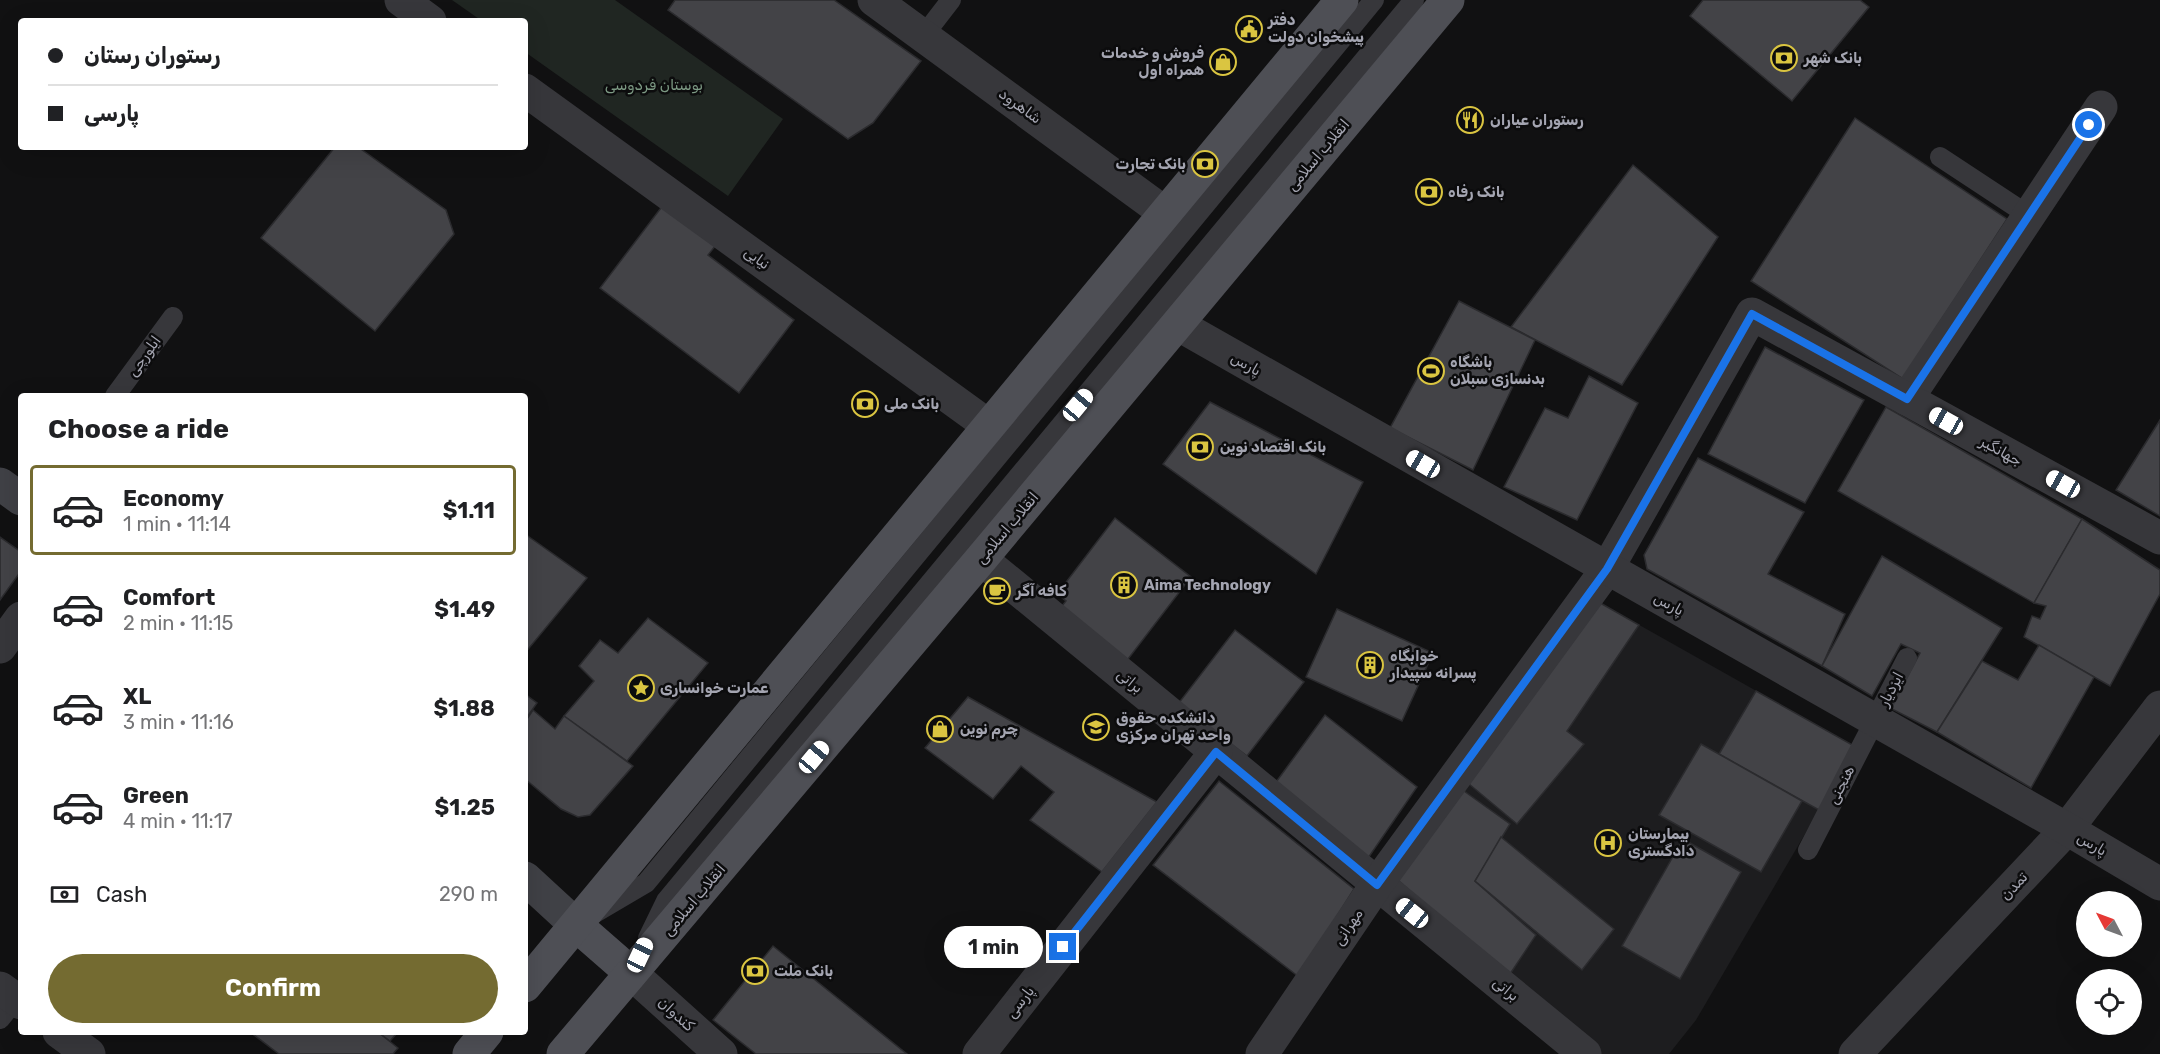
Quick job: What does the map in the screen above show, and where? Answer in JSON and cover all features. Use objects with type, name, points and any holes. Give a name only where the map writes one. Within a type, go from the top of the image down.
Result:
[{"type":"main road","points":[[528,982],[1342,0]]},
{"type":"main road","name":"انقلاب اسلامی","points":[[563,1054],[981,559],[1448,0]]},
{"type":"main road","points":[[0,484],[18,497]]},
{"type":"main road","points":[[528,881],[632,973]]},
{"type":"main road","points":[[468,1054],[484,1035]]},
{"type":"street","points":[[401,0],[426,18]]},
{"type":"street","name":"شاهرود","points":[[874,0],[1165,213]]},
{"type":"street","name":"نیایی","points":[[528,92],[989,426]]},
{"type":"street","points":[[1907,399],[2101,106]]},
{"type":"street","name":"جهانگیر","points":[[1607,569],[1752,314],[2160,538]]},
{"type":"street","name":"پارس","points":[[1177,324],[2160,884]]},
{"type":"street","name":"براتی","points":[[981,559],[1585,1054]]},
{"type":"street","name":"مهرانی","points":[[1262,1054],[1377,885],[1607,569]]},
{"type":"street","points":[[0,647],[18,622]]},
{"type":"street","name":"تمدن","points":[[1855,1054],[2067,829],[2160,707]]},
{"type":"street","name":"پارسی","points":[[979,1054],[1216,752]]},
{"type":"street","name":"کندوان","points":[[632,973],[721,1054]]},
{"type":"street","points":[[63,1035],[89,1054]]},
{"type":"lane","points":[[924,35],[951,0]]},
{"type":"lane","points":[[576,925],[646,883],[1374,0]]},
{"type":"lane","points":[[632,973],[666,901],[1414,0]]},
{"type":"lane","points":[[1940,157],[2028,215]]},
{"type":"lane","name":"ایلورچی","points":[[117,393],[173,317]]},
{"type":"lane","name":"ایزدیار","points":[[1875,720],[1907,658]]},
{"type":"lane","name":"هنجنی","points":[[1808,850],[1875,720]]},
{"type":"shaded area","name":"بیمارستان دادگستری","points":[[1595,600],[1856,747],[1696,1020],[1669,1054],[1596,1054],[1392,875]]},
{"type":"green space","name":"بوستان فردوسی","points":[[452,0],[615,0],[783,119],[728,196],[528,54],[528,18],[478,18]]},
{"type":"building","points":[[675,0],[834,0],[921,61],[873,123],[848,139],[668,10]]},
{"type":"building","name":"بانک شهر","points":[[1703,0],[1860,0],[1869,7],[1792,101],[1690,16]]},
{"type":"building","points":[[1855,118],[2007,219],[1903,379],[1751,281]]},
{"type":"building","points":[[333,150],[362,150],[446,210],[454,234],[375,331],[261,238]]},
{"type":"building","points":[[1633,165],[1718,237],[1622,385],[1511,327]]},
{"type":"building","points":[[670,196],[723,236],[708,255],[794,320],[739,393],[600,288]]},
{"type":"building","points":[[1459,301],[1535,340],[1473,470],[1390,428]]},
{"type":"building","points":[[1765,347],[1864,400],[1805,503],[1708,454]]},
{"type":"building","points":[[1589,376],[1638,403],[1577,520],[1504,487],[1545,408],[1568,418]]},
{"type":"building","points":[[1210,402],[1363,482],[1316,574],[1163,464]]},
{"type":"building","points":[[1886,407],[2082,519],[2034,603],[1838,491]]},
{"type":"building","points":[[2160,420],[2160,516],[2116,490]]},
{"type":"building","points":[[1698,458],[1804,512],[1768,574],[1845,614],[1822,666],[1647,569],[1644,555]]},
{"type":"building","name":"Aima Technology","points":[[1115,518],[1191,577],[1125,663],[1058,611],[1066,601],[1057,594]]},
{"type":"building","points":[[2082,519],[2160,570],[2160,594],[2110,686],[2024,637],[2032,616],[2040,619],[2046,606],[2034,603]]},
{"type":"building","points":[[528,536],[587,578],[528,649]]},
{"type":"building","points":[[0,537],[18,550],[18,575],[0,600]]},
{"type":"building","points":[[1882,556],[2002,628],[1937,732],[1890,708],[1920,653],[1901,644],[1872,696],[1822,666]]},
{"type":"building","points":[[1595,600],[1639,625],[1567,731],[1584,744],[1517,824],[1463,779]]},
{"type":"building","name":"خوابگاه پسرانه سپیدار","points":[[1337,609],[1433,653],[1402,721],[1306,677]]},
{"type":"building","points":[[648,618],[708,663],[627,761],[564,716],[594,681],[579,666],[600,640],[618,653]]},
{"type":"building","points":[[1235,630],[1304,682],[1247,756],[1178,704]]},
{"type":"building","points":[[2039,645],[2094,677],[2031,788],[1937,732],[1982,661],[2018,680]]},
{"type":"building","points":[[1756,691],[1856,747],[1819,810],[1719,754]]},
{"type":"building","points":[[528,696],[537,703],[528,716]]},
{"type":"building","points":[[968,697],[1157,802],[1102,872],[1030,820],[1054,792],[1021,766],[993,799],[925,748]]},
{"type":"building","points":[[533,710],[555,729],[564,716],[633,766],[590,815],[578,817],[561,809],[528,782],[528,718]]},
{"type":"building","points":[[1325,715],[1417,787],[1364,864],[1271,789]]},
{"type":"building","points":[[1701,744],[1802,801],[1761,872],[1659,815]]},
{"type":"building","points":[[1219,781],[1354,889],[1299,977],[1153,865]]},
{"type":"building","points":[[1457,786],[1510,824],[1475,881],[1536,935],[1508,977],[1392,875]]},
{"type":"building","points":[[1501,837],[1614,929],[1582,970],[1475,881]]},
{"type":"building","points":[[1683,839],[1741,872],[1680,979],[1622,946]]},
{"type":"building","points":[[773,946],[907,1054],[756,1054],[713,1020]]},
{"type":"building","points":[[254,1035],[382,1035],[398,1048],[393,1054],[279,1054]]},
{"type":"building","points":[[382,1035],[395,1035],[390,1041]]},
{"type":"place","name":"دفتر پیشخوان دولت","points":[[1249,29]]},
{"type":"place","name":"بانک شهر","points":[[1784,58]]},
{"type":"place","name":"فروش و خدمات همراه اول","points":[[1223,62]]},
{"type":"place","name":"رستوران عیاران","points":[[1470,120]]},
{"type":"place","name":"بانک تجارت","points":[[1205,164]]},
{"type":"place","name":"بانک رفاه","points":[[1429,192]]},
{"type":"place","name":"باشگاه بدنسازی سبلان","points":[[1431,371]]},
{"type":"place","name":"بانک ملی","points":[[865,404]]},
{"type":"place","name":"بانک اقتصاد نوین","points":[[1200,447]]},
{"type":"place","name":"Aima Technology","points":[[1124,585]]},
{"type":"place","name":"کافه آگر","points":[[997,591]]},
{"type":"place","name":"خوابگاه پسرانه سپیدار","points":[[1370,665]]},
{"type":"place","name":"عمارت خوانساری","points":[[641,688]]},
{"type":"place","name":"دانشکده حقوق واحد تهران مرکزی","points":[[1096,727]]},
{"type":"place","name":"چرم نوین","points":[[940,729]]},
{"type":"place","name":"بیمارستان دادگستری","points":[[1608,843]]},
{"type":"place","name":"بانک ملت","points":[[755,971]]},
{"type":"route","points":[[1063,947],[1216,752],[1377,885],[1607,569],[1752,314],[1907,399],[2089,125]]}]
